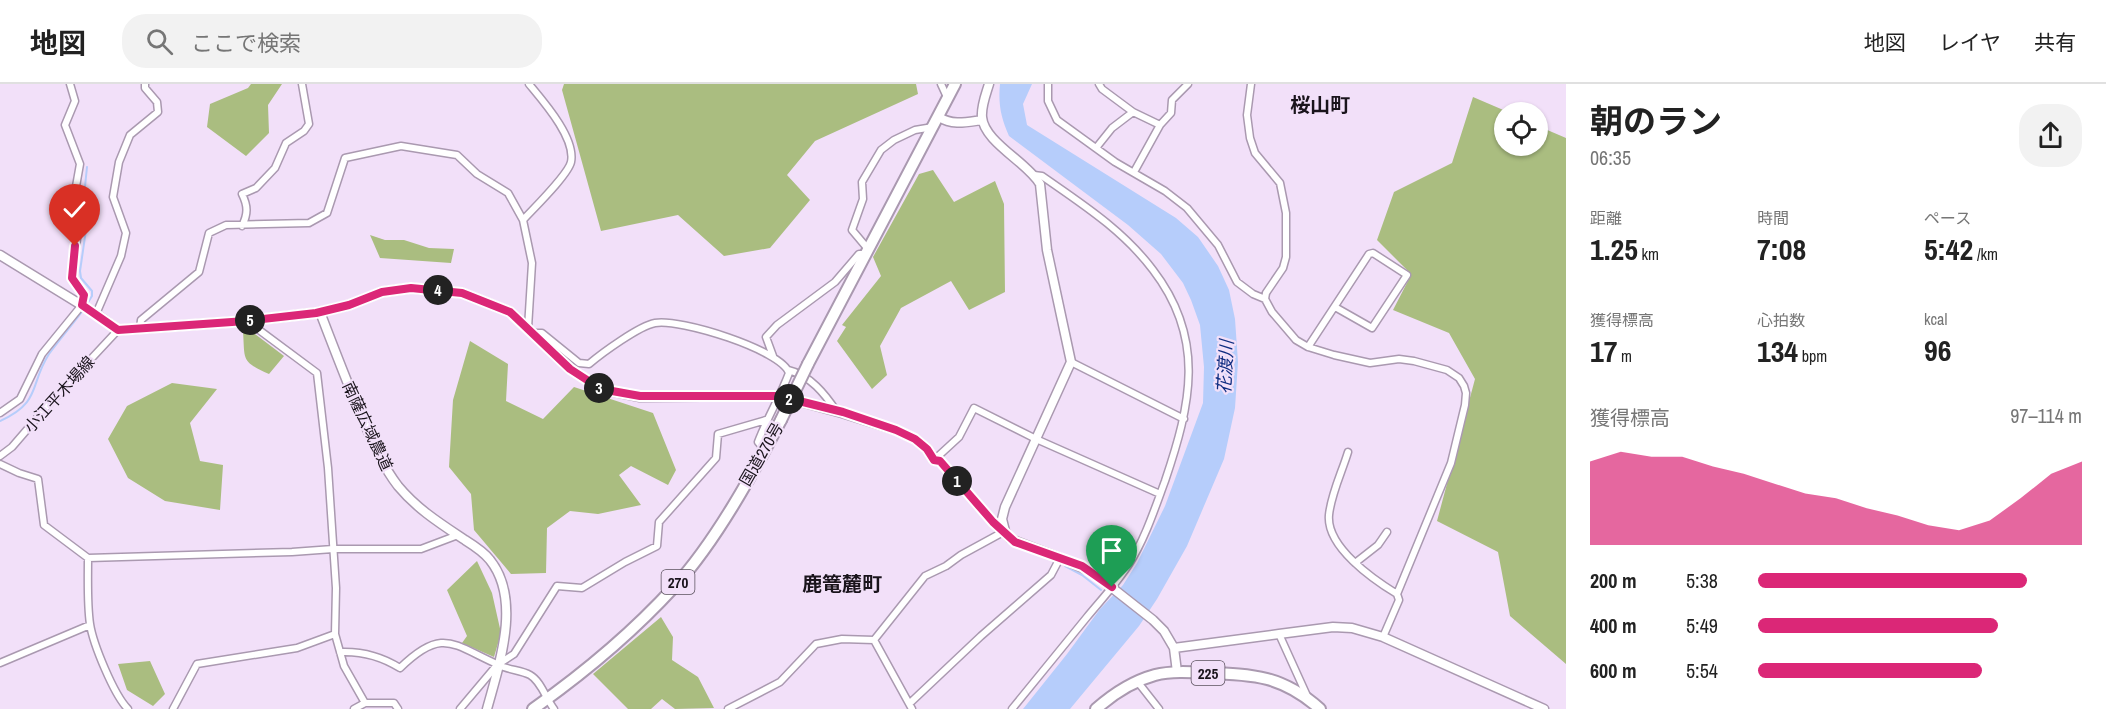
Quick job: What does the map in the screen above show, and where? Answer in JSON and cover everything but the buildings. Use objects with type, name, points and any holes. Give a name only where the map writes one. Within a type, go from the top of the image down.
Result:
[{"type":"highway","name":"国道270号","points":[[533,709],[626,636],[676,585],[711,541],[765,450],[841,299],[956,84]]},
{"type":"highway","name":"225","points":[[1096,709],[1105,700],[1137,681],[1157,674],[1177,672],[1255,676],[1280,683],[1302,693],[1320,709]]},
{"type":"street","points":[[0,413],[20,399],[42,354],[82,305],[84,295],[72,278],[78,231],[75,192],[80,164],[65,125],[75,101],[70,84]]},
{"type":"street","points":[[96,314],[121,256],[126,233],[113,197],[118,162],[130,135],[158,112],[157,102],[145,88],[145,84]]},
{"type":"street","points":[[243,226],[247,217],[247,204],[242,194],[256,188],[275,168],[286,143],[309,124],[302,84]]},
{"type":"street","points":[[523,220],[554,187],[571,162],[569,141],[553,114],[530,84]]},
{"type":"street","points":[[941,84],[948,98]]},
{"type":"street","points":[[989,84],[983,105],[982,120],[996,140],[1034,175],[1040,184],[1047,250],[1071,362],[1005,507],[1002,519],[1005,531]]},
{"type":"street","points":[[1048,84],[1048,101],[1057,120],[1115,162],[1134,171],[1187,208],[1218,245],[1238,282],[1252,294],[1265,299]]},
{"type":"street","points":[[1099,84],[1102,89],[1132,112],[1160,125]]},
{"type":"street","points":[[1134,171],[1160,125],[1171,113],[1172,100],[1188,84]]},
{"type":"street","points":[[1251,84],[1247,115],[1250,138],[1255,153],[1280,183],[1286,213],[1286,257],[1283,268],[1266,293],[1265,299],[1272,312],[1296,340],[1308,347],[1334,356],[1370,363],[1400,359],[1414,361],[1453,373],[1464,386],[1466,393],[1464,405],[1451,463],[1397,594]]},
{"type":"street","points":[[1096,148],[1112,128],[1132,112]]},
{"type":"street","points":[[773,356],[766,338],[777,325],[835,282],[860,254],[868,252],[852,230],[863,199],[862,182],[881,150],[894,140],[936,122],[955,124],[982,120]]},
{"type":"street","points":[[140,328],[141,320],[199,272],[209,233],[226,225],[309,223],[327,213],[345,158],[401,146],[457,155],[477,174],[508,192],[523,220],[532,263],[531,330]]},
{"type":"street","points":[[1012,709],[1113,588],[1139,546],[1160,494],[1184,419],[1188,377],[1188,349],[1181,320],[1164,286],[1140,255],[1102,218],[1042,176],[1034,175]]},
{"type":"street","points":[[1308,347],[1369,254],[1373,253],[1407,275],[1372,328],[1335,307]]},
{"type":"street","points":[[0,255],[118,330],[246,321],[320,312],[349,305],[382,292],[411,288],[433,289],[462,293],[510,312],[570,369],[601,389],[640,396],[779,396],[878,423],[915,439],[927,449],[934,460],[940,461],[993,522],[1015,542],[1087,569],[1153,620],[1164,631],[1174,648],[1177,672]]},
{"type":"street","name":"南薩広域農道","points":[[320,312],[340,366],[383,463],[398,485],[416,504],[490,560],[502,583],[507,613],[505,634],[487,709]]},
{"type":"street","points":[[246,321],[317,373],[328,468],[336,588],[335,634],[344,666],[365,703]]},
{"type":"street","points":[[531,330],[542,333],[579,363],[590,364],[603,353],[656,323],[691,326],[773,356],[823,392],[837,412]]},
{"type":"street","name":"小江平木場線","points":[[0,456],[12,447],[118,330]]},
{"type":"street","points":[[1071,362],[1184,419]]},
{"type":"street","points":[[765,450],[758,442],[789,373],[788,369]]},
{"type":"street","points":[[934,460],[959,437],[974,408],[1036,439],[1160,494]]},
{"type":"street","points":[[459,709],[497,665],[514,654],[557,586],[582,588],[624,562],[657,546],[659,522],[716,458],[718,434],[766,420]]},
{"type":"street","points":[[1348,452],[1334,495],[1329,523],[1341,547],[1355,563],[1397,594],[1399,600],[1383,637]]},
{"type":"street","points":[[0,464],[19,474],[38,479],[44,525],[88,558],[333,549],[421,549],[458,535]]},
{"type":"street","points":[[874,640],[925,576],[946,567],[961,555],[1005,531]]},
{"type":"street","points":[[1355,563],[1378,545],[1387,532]]},
{"type":"street","points":[[88,558],[90,625],[107,675],[122,703],[128,709]]},
{"type":"street","points":[[874,640],[911,706],[981,636],[1051,575],[1060,558]]},
{"type":"street","points":[[0,663],[90,625]]},
{"type":"street","points":[[1174,648],[1333,627],[1352,628],[1383,637],[1544,709]]},
{"type":"street","points":[[173,709],[197,664],[297,648],[335,634]]},
{"type":"street","points":[[1279,634],[1308,698]]},
{"type":"street","points":[[728,709],[780,682],[816,644],[842,639],[874,640]]},
{"type":"street","points":[[340,652],[356,652],[382,657],[400,668],[435,642],[454,643],[497,665],[530,675],[539,684],[554,709]]},
{"type":"street","points":[[1137,681],[1160,709]]},
{"type":"street","points":[[354,709],[365,703],[394,704],[398,709]]},
{"type":"green space","points":[[251,84],[282,84],[268,105],[269,133],[246,156],[207,127],[210,104],[248,88]]},
{"type":"green space","points":[[564,84],[916,84],[918,94],[815,141],[787,175],[810,200],[770,248],[724,256],[678,215],[601,231],[562,90]]},
{"type":"green space","points":[[1473,97],[1494,106],[1494,156],[1548,156],[1548,130],[1566,138],[1566,664],[1510,616],[1498,552],[1437,521],[1475,379],[1449,333],[1393,310],[1410,277],[1409,272],[1377,240],[1394,192],[1452,163]]},
{"type":"green space","points":[[933,170],[954,202],[995,181],[1004,204],[1005,292],[969,310],[951,281],[901,308],[880,346],[887,375],[872,389],[837,341],[846,327],[842,325],[881,276],[873,257],[919,174]]},
{"type":"green space","points":[[370,235],[385,240],[404,240],[429,248],[454,249],[451,263],[380,258]]},
{"type":"green space","points":[[247,328],[284,356],[269,374],[253,366],[246,359],[243,331]]},
{"type":"green space","points":[[470,341],[508,364],[506,401],[543,419],[574,387],[653,413],[676,470],[668,485],[631,466],[619,475],[641,505],[598,514],[570,511],[547,528],[546,573],[511,574],[474,530],[471,494],[449,467],[453,400]]},
{"type":"green space","points":[[172,383],[217,389],[190,423],[200,461],[223,465],[220,510],[165,501],[128,478],[108,439],[127,406]]},
{"type":"green space","points":[[477,561],[492,593],[501,633],[494,657],[462,643],[467,636],[447,590]]},
{"type":"green space","points":[[661,617],[673,637],[672,660],[698,677],[714,708],[675,709],[662,699],[651,709],[628,709],[593,674]]},
{"type":"green space","points":[[150,661],[165,694],[153,706],[127,690],[118,664]]},
{"type":"water","name":"花渡川","points":[[1000,84],[1032,84],[1023,104],[1027,125],[1176,218],[1198,237],[1218,266],[1229,290],[1235,319],[1238,362],[1235,408],[1224,459],[1187,546],[1157,599],[1139,626],[1070,709],[1023,709],[1100,609],[1123,585],[1137,563],[1165,506],[1203,403],[1204,367],[1200,325],[1183,283],[1161,254],[1128,225],[1009,136],[1001,111]]},
{"type":"waterway","points":[[87,167],[83,206],[86,230],[80,271],[81,278],[92,291],[87,304]]},
{"type":"waterway","points":[[0,421],[23,407],[29,400],[49,354],[84,309]]},
{"type":"waterway","points":[[1065,566],[1082,575],[1101,590]]},
{"type":"district","name":"桜山町","points":[[1320,104]]},
{"type":"district","name":"鹿篭麓町","points":[[842,583]]},
{"type":"route","points":[[75,246],[72,278],[84,295],[82,305],[118,330],[165,328],[316,313],[349,305],[382,292],[411,288],[433,289],[462,293],[510,312],[570,369],[601,389],[640,396],[779,396],[878,423],[915,439],[927,449],[934,460],[940,461],[993,522],[1015,542],[1082,566],[1112,587]]}]
